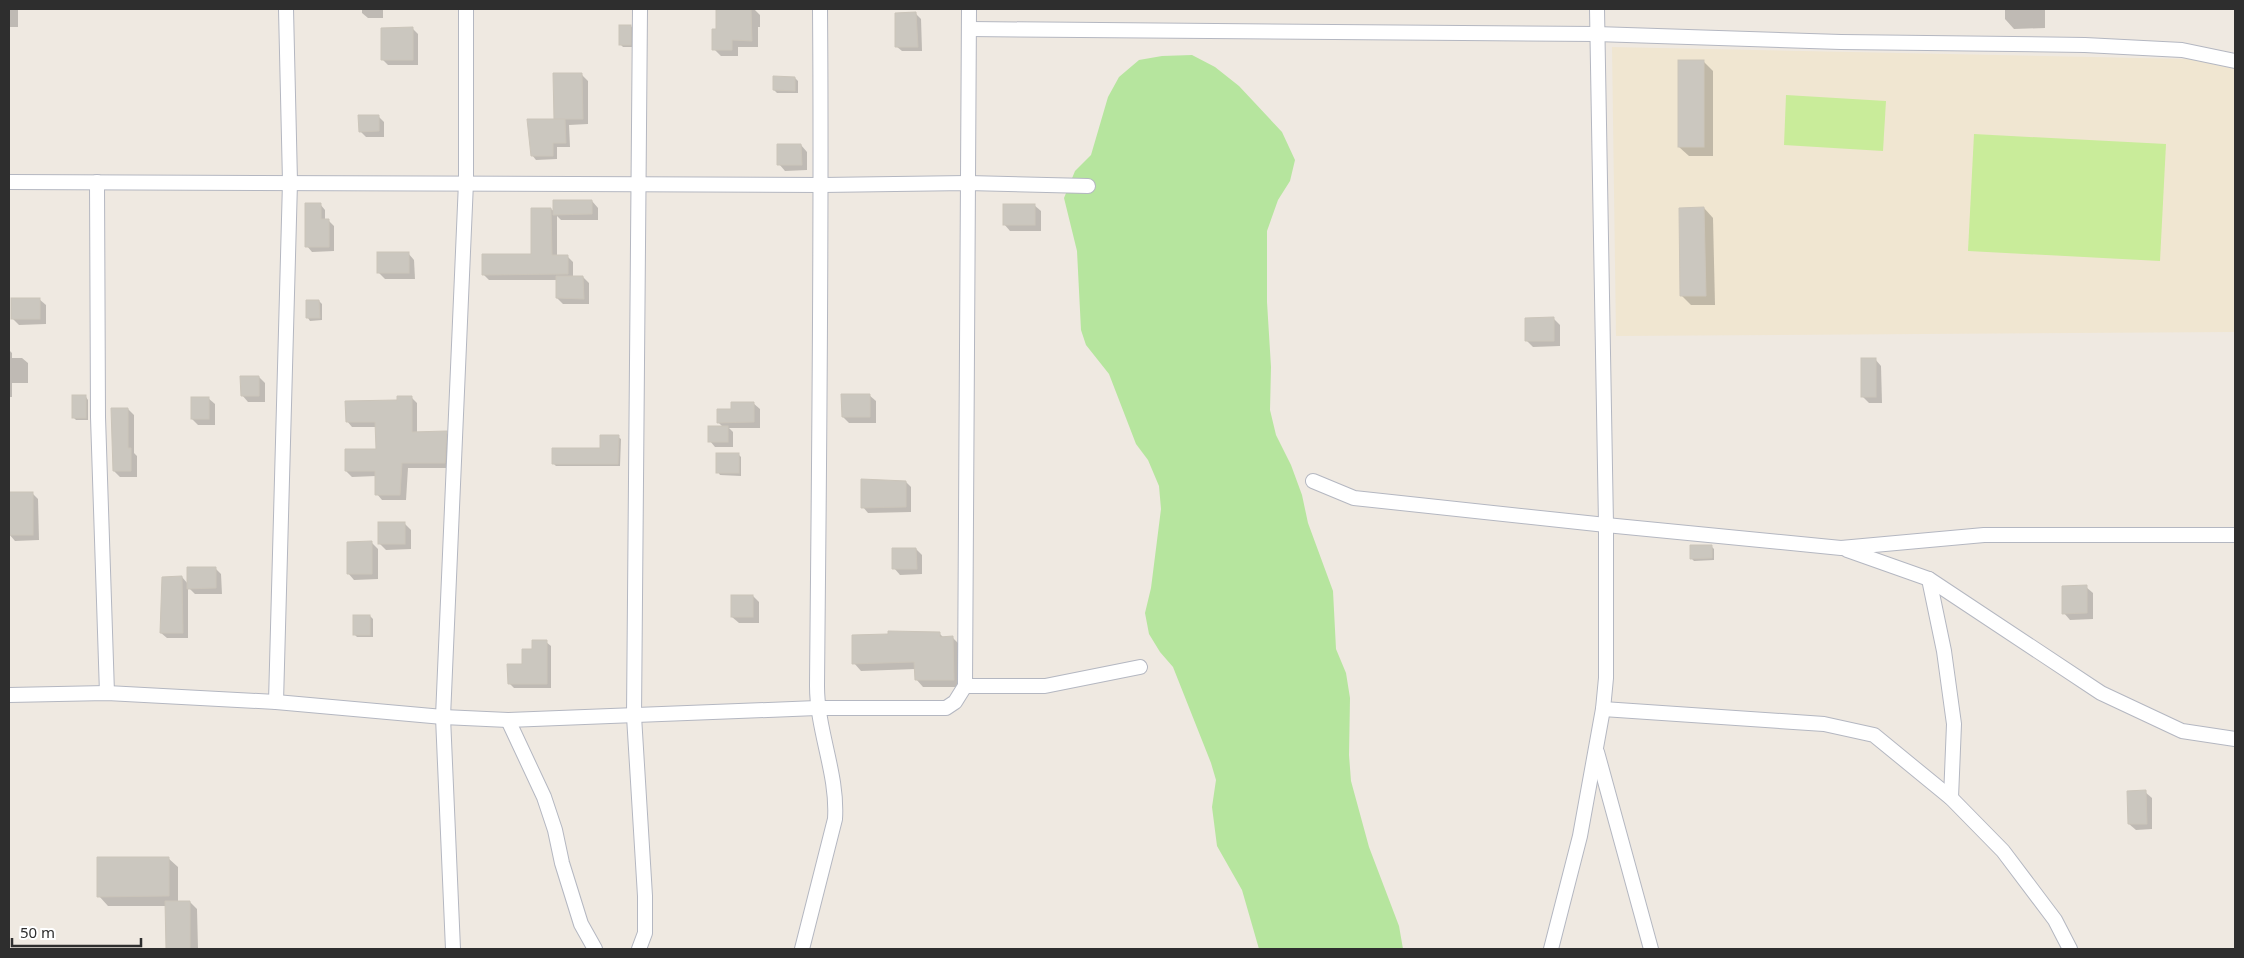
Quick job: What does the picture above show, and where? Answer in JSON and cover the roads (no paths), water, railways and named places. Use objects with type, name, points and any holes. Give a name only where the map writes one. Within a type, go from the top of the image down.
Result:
[{"type":"street","points":[[276,702],[290,182],[286,9]]},
{"type":"street","points":[[453,949],[443,717],[466,182],[466,9]]},
{"type":"street","points":[[639,949],[644,932],[645,896],[634,716],[640,9]]},
{"type":"street","points":[[802,949],[835,819],[836,798],[817,708],[822,184],[820,9]]},
{"type":"street","points":[[9,695],[107,693],[276,702],[443,717],[508,720],[817,708],[946,708],[956,702],[965,686],[969,9]]},
{"type":"street","points":[[1551,949],[1580,836],[1603,709],[1606,678],[1606,526],[1597,9]]},
{"type":"street","points":[[968,29],[1596,34],[1840,42],[2085,45],[2182,50],[2235,62]]},
{"type":"street","points":[[9,182],[968,183],[1088,186]]},
{"type":"street","points":[[97,182],[98,418],[107,693]]},
{"type":"street","points":[[1313,481],[1354,498],[1606,526],[1841,548],[1984,536],[2235,535]]},
{"type":"street","points":[[1841,548],[1929,578],[2101,693],[2182,731],[2235,739]]},
{"type":"street","points":[[1929,578],[1944,651],[1954,724],[1951,798]]},
{"type":"street","points":[[965,686],[1045,686],[1140,666]]},
{"type":"street","points":[[1603,709],[1824,724],[1874,735],[1951,798],[2003,852],[2055,920],[2070,949]]},
{"type":"street","points":[[508,720],[544,797],[556,830],[562,863],[581,924],[595,949]]},
{"type":"street","points":[[1596,749],[1651,949]]}]
